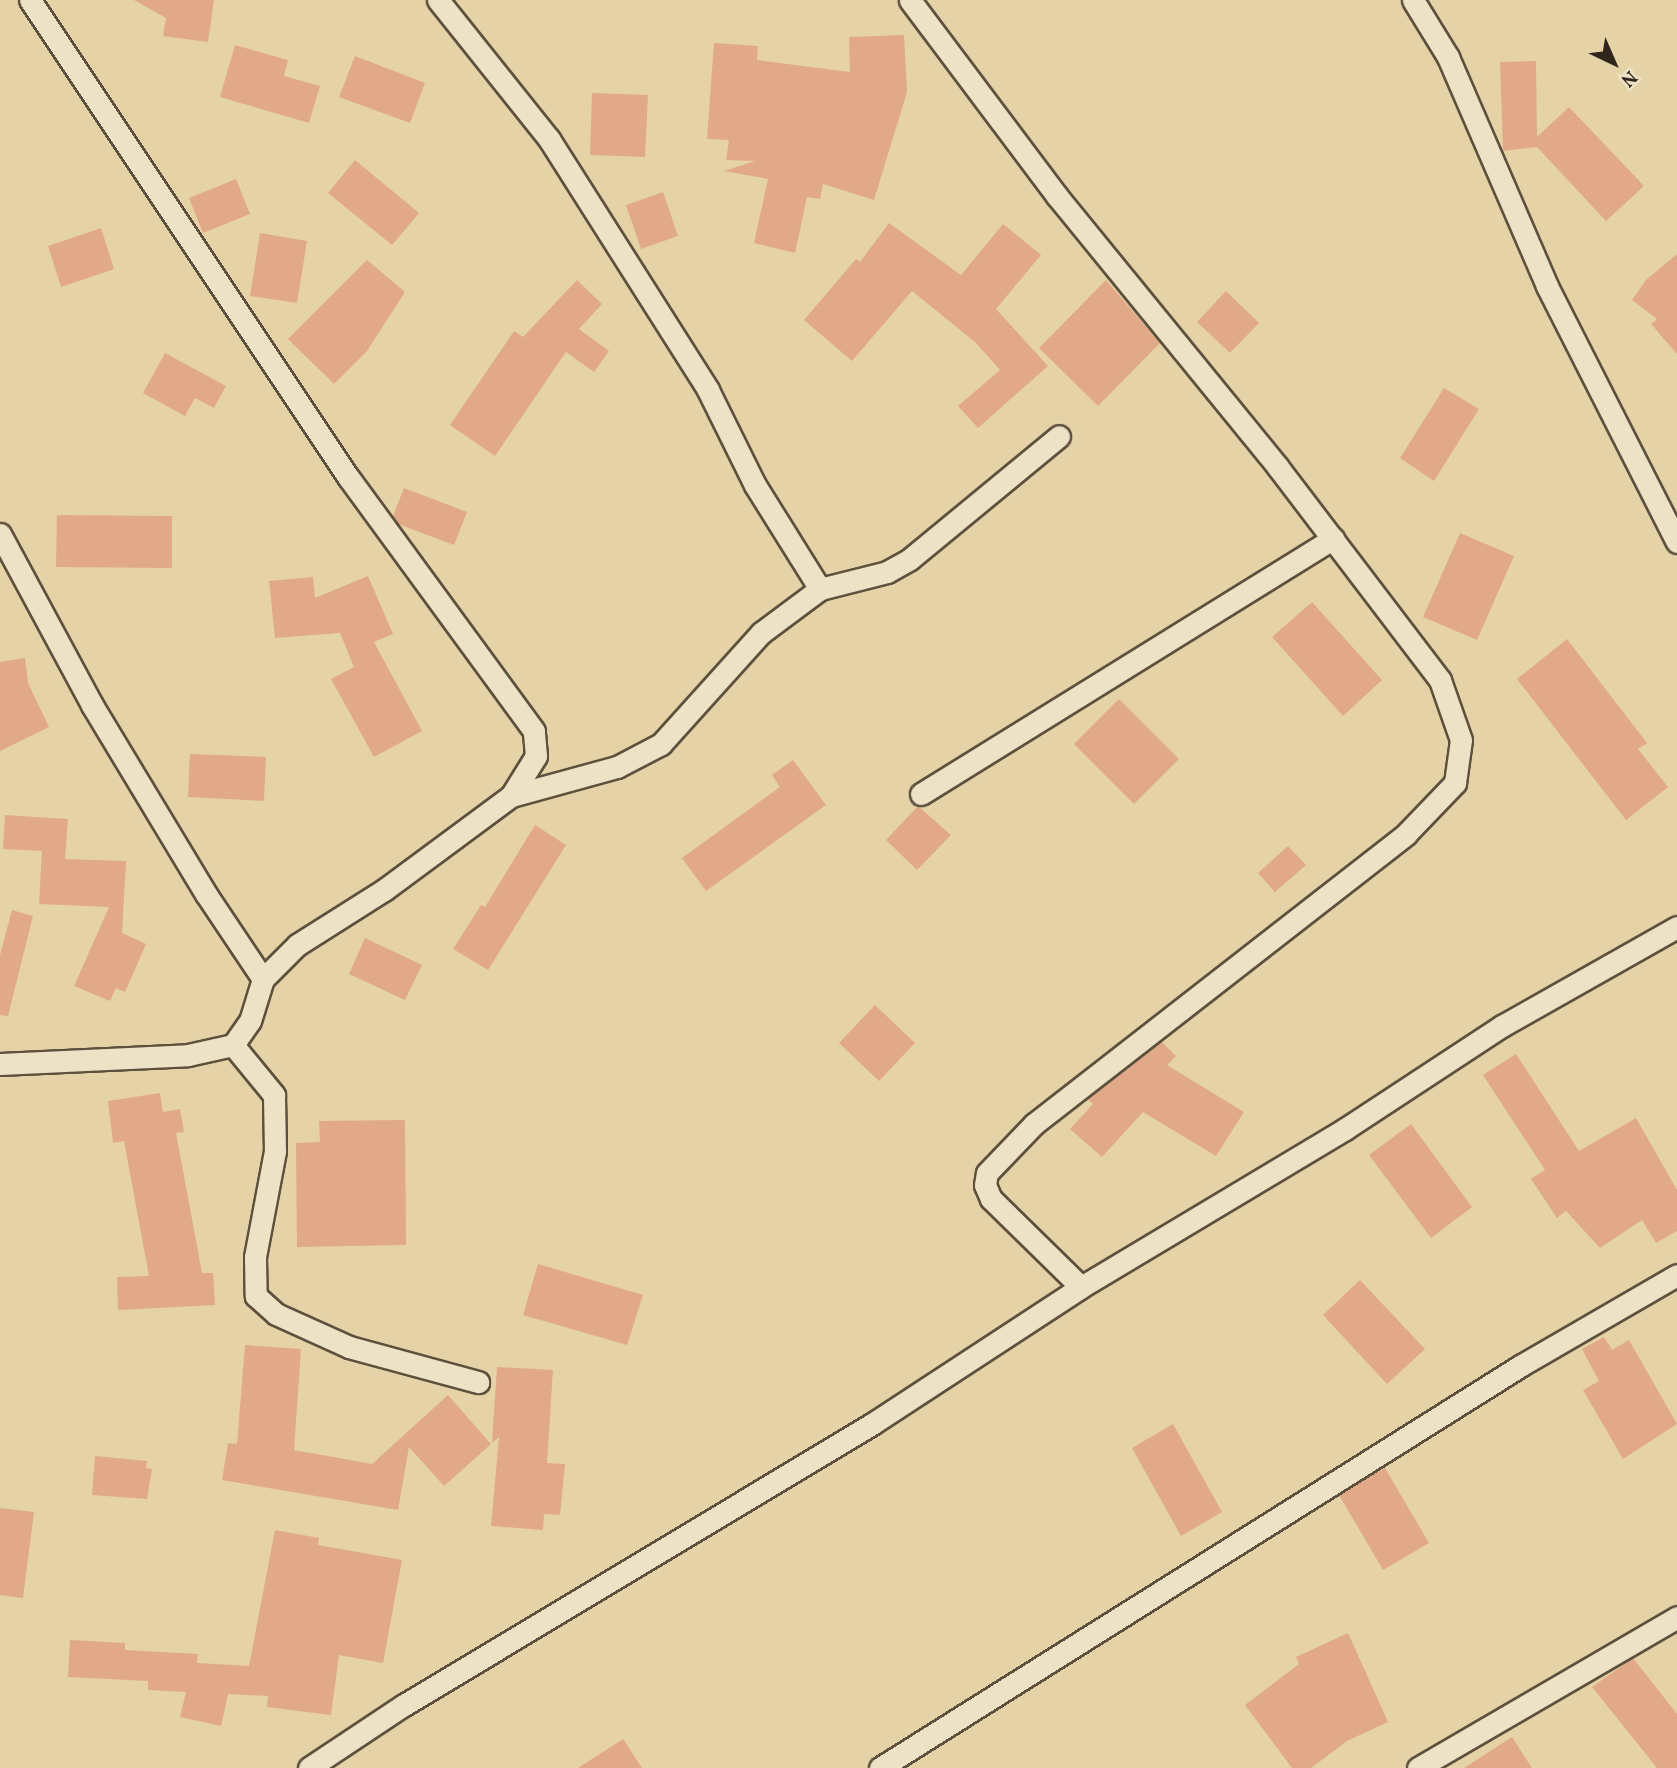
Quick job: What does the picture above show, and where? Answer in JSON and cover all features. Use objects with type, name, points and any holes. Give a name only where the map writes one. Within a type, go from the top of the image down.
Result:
[{"type":"street","points":[[30,0],[348,477],[534,731],[536,756],[511,796]]},
{"type":"street","points":[[438,0],[549,139],[708,390],[755,485],[820,589]]},
{"type":"street","points":[[910,0],[1057,195],[1333,539],[1440,680],[1461,740],[1455,783],[1406,834],[1034,1124],[987,1173],[991,1199],[1081,1287]]},
{"type":"street","points":[[1413,0],[1447,57],[1546,286],[1624,430],[1677,542]]},
{"type":"street","points":[[0,1065],[188,1055],[233,1045],[250,1021],[263,979],[297,945],[384,890],[511,796],[617,767],[661,744],[761,633],[820,589],[887,572],[910,559],[1059,436]]},
{"type":"street","points":[[0,534],[92,705],[206,894],[263,979]]},
{"type":"street","points":[[921,794],[1333,539]]},
{"type":"street","points":[[309,1768],[404,1705],[860,1431],[1081,1287],[1345,1129],[1502,1026],[1677,927]]},
{"type":"street","points":[[233,1045],[274,1095],[275,1151],[255,1257],[256,1296],[276,1314],[349,1347],[478,1382]]},
{"type":"street","points":[[880,1768],[1508,1373],[1677,1275]]},
{"type":"street","points":[[1418,1768],[1677,1617]]},
{"type":"building","points":[[134,0],[214,0],[208,42],[163,36],[166,18]]},
{"type":"building","points":[[904,35],[907,92],[874,200],[823,184],[820,199],[807,197],[795,253],[754,243],[768,179],[724,171],[755,161],[726,160],[729,140],[707,139],[714,43],[758,46],[757,60],[850,72],[849,37]]},
{"type":"building","points":[[235,45],[288,60],[284,76],[320,86],[309,123],[220,97]]},
{"type":"building","points":[[355,56],[425,83],[410,123],[339,97]]},
{"type":"building","points":[[1536,61],[1537,137],[1569,107],[1644,186],[1606,221],[1537,147],[1503,151],[1500,62]]},
{"type":"building","points":[[592,93],[648,95],[645,157],[590,155]]},
{"type":"building","points":[[355,160],[419,213],[392,245],[328,193]]},
{"type":"building","points":[[236,179],[250,214],[203,233],[189,198]]},
{"type":"building","points":[[663,192],[678,236],[641,249],[626,205]]},
{"type":"building","points":[[889,223],[961,275],[1003,224],[1041,255],[996,309],[1048,366],[978,428],[958,406],[1000,370],[975,342],[912,291],[852,361],[804,320],[856,259],[860,262]]},
{"type":"building","points":[[101,228],[114,269],[61,287],[48,246]]},
{"type":"building","points":[[260,233],[307,241],[297,303],[250,296]]},
{"type":"building","points":[[1677,254],[1677,354],[1651,324],[1657,319],[1632,300],[1646,280]]},
{"type":"building","points":[[367,260],[405,292],[367,351],[334,384],[288,339]]},
{"type":"building","points":[[577,280],[602,304],[579,329],[609,351],[594,372],[566,352],[495,456],[450,425],[514,331],[523,337]]},
{"type":"building","points":[[1106,280],[1160,343],[1098,406],[1039,348]]},
{"type":"building","points":[[1226,291],[1259,323],[1230,353],[1197,322]]},
{"type":"building","points":[[165,353],[226,386],[214,408],[195,398],[185,416],[143,393]]},
{"type":"building","points":[[1444,388],[1479,409],[1434,481],[1400,458]]},
{"type":"building","points":[[404,488],[467,512],[454,545],[398,524],[393,516]]},
{"type":"building","points":[[57,515],[172,516],[172,568],[56,567]]},
{"type":"building","points":[[1460,533],[1514,556],[1477,640],[1423,617]]},
{"type":"building","points":[[368,576],[393,634],[374,642],[422,731],[374,757],[331,679],[354,667],[340,633],[275,638],[269,581],[313,577],[315,598]]},
{"type":"building","points":[[1312,602],[1382,680],[1343,716],[1272,637]]},
{"type":"building","points":[[1567,639],[1647,743],[1638,749],[1668,787],[1626,820],[1517,679]]},
{"type":"building","points":[[25,658],[28,683],[49,727],[0,751],[0,662]]},
{"type":"building","points":[[1119,699],[1179,759],[1134,804],[1074,744]]},
{"type":"building","points":[[190,754],[266,757],[264,801],[188,797]]},
{"type":"building","points":[[793,760],[826,805],[706,891],[682,858],[780,787],[772,775]]},
{"type":"building","points":[[918,806],[951,835],[917,870],[886,840]]},
{"type":"building","points":[[5,815],[68,819],[65,859],[126,861],[122,933],[146,944],[125,992],[116,988],[110,1001],[74,986],[109,907],[39,904],[42,851],[3,849]]},
{"type":"building","points":[[535,825],[566,845],[488,970],[453,949],[481,905],[485,907]]},
{"type":"building","points":[[1288,846],[1306,865],[1275,892],[1258,873]]},
{"type":"building","points":[[12,910],[33,916],[8,1016],[0,1015],[0,955]]},
{"type":"building","points":[[365,938],[422,965],[405,1000],[349,974]]},
{"type":"building","points":[[875,1005],[915,1043],[879,1081],[839,1043]]},
{"type":"building","points":[[1161,1041],[1176,1056],[1167,1065],[1244,1112],[1216,1156],[1143,1112],[1102,1157],[1070,1129],[1093,1104],[1088,1099]]},
{"type":"building","points":[[1516,1054],[1579,1151],[1636,1118],[1677,1190],[1677,1231],[1656,1243],[1642,1220],[1600,1248],[1566,1211],[1557,1218],[1531,1179],[1545,1170],[1483,1075]]},
{"type":"building","points":[[160,1093],[163,1112],[180,1109],[184,1132],[176,1133],[202,1273],[213,1273],[215,1305],[118,1310],[117,1277],[149,1276],[124,1141],[113,1143],[108,1101]]},
{"type":"building","points":[[405,1120],[406,1245],[297,1247],[296,1143],[320,1142],[319,1121]]},
{"type":"building","points":[[1411,1124],[1472,1207],[1431,1238],[1369,1155]]},
{"type":"building","points":[[538,1264],[643,1295],[627,1345],[523,1315]]},
{"type":"building","points":[[1360,1280],[1425,1349],[1387,1384],[1323,1315]]},
{"type":"building","points":[[1604,1337],[1612,1350],[1629,1340],[1677,1424],[1623,1459],[1583,1390],[1599,1381],[1582,1349]]},
{"type":"building","points":[[245,1345],[301,1349],[294,1450],[372,1464],[448,1395],[491,1444],[444,1486],[409,1447],[398,1510],[222,1480],[228,1443],[237,1444]]},
{"type":"building","points":[[497,1367],[553,1370],[547,1463],[565,1464],[560,1515],[544,1514],[543,1530],[491,1526],[499,1437],[492,1443]]},
{"type":"building","points":[[1173,1424],[1222,1512],[1181,1536],[1132,1448]]},
{"type":"building","points":[[95,1456],[147,1461],[146,1468],[152,1469],[147,1499],[92,1495]]},
{"type":"building","points":[[1385,1468],[1429,1543],[1383,1570],[1339,1495]]},
{"type":"building","points":[[0,1508],[34,1512],[23,1598],[0,1595]]},
{"type":"building","points":[[275,1530],[319,1538],[318,1545],[402,1560],[383,1663],[339,1655],[331,1715],[267,1707],[268,1696],[228,1694],[221,1726],[180,1717],[186,1692],[148,1690],[148,1681],[68,1677],[70,1640],[125,1643],[125,1650],[198,1654],[197,1663],[249,1666]]},
{"type":"building","points":[[1348,1633],[1388,1722],[1347,1741],[1311,1768],[1292,1768],[1245,1705],[1299,1664],[1296,1657]]},
{"type":"building","points":[[1633,1658],[1677,1714],[1677,1768],[1657,1768],[1592,1687]]},
{"type":"building","points":[[1512,1737],[1532,1768],[1464,1768]]},
{"type":"building","points":[[623,1739],[642,1768],[578,1768]]}]
